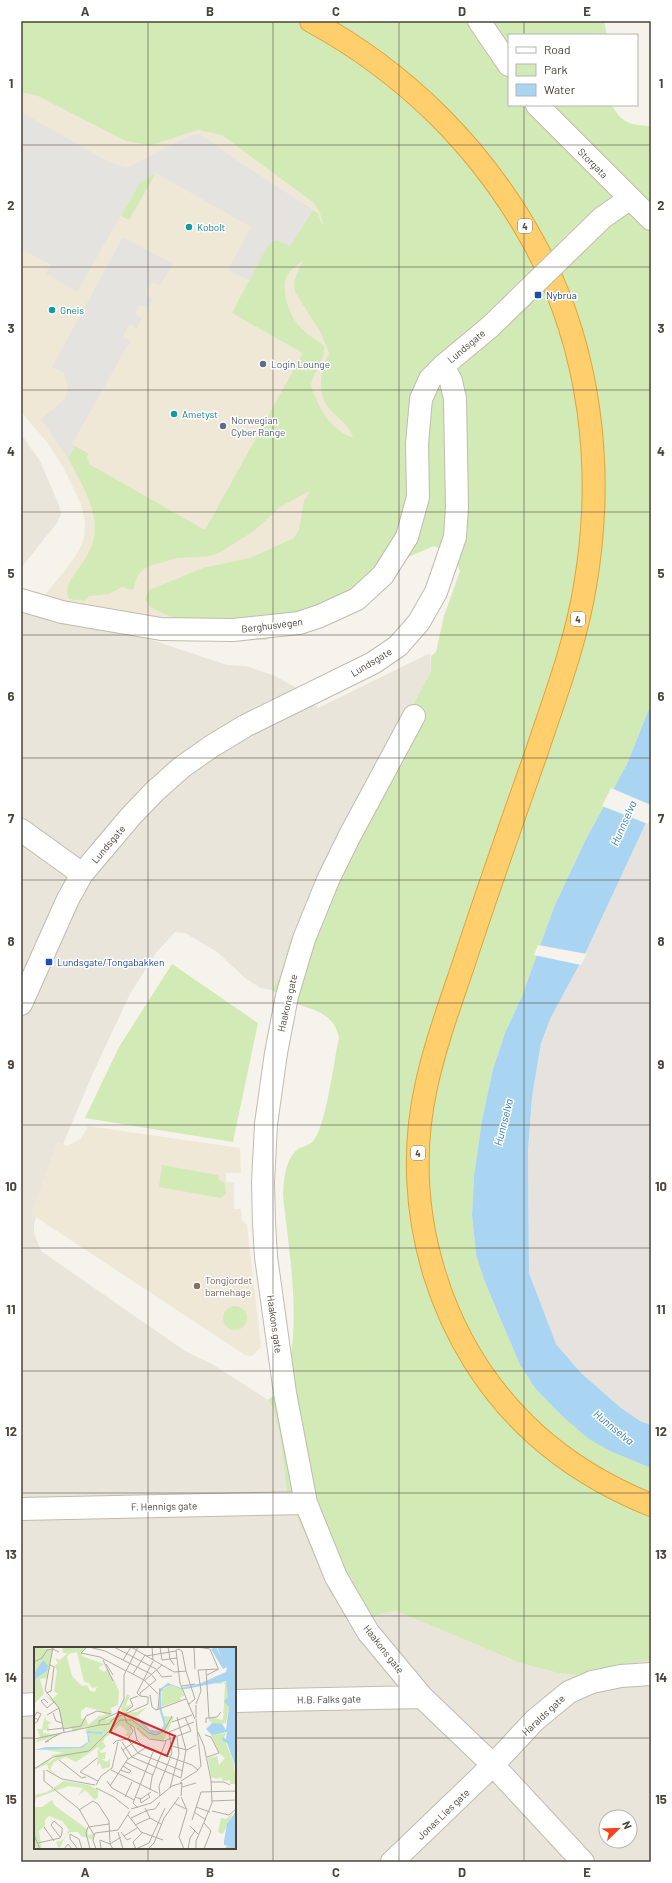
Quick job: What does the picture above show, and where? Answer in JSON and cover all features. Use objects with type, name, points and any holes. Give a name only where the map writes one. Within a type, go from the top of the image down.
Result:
[{"type":"highway","name":"4","points":[[311,21],[356,47],[401,81],[448,126],[483,165],[512,205],[545,264],[560,298],[577,351],[584,382],[593,452],[593,513],[591,548],[585,588],[568,656],[432,1059],[421,1112],[418,1164],[419,1190],[426,1244],[432,1269],[444,1301],[466,1346],[498,1393],[518,1417],[555,1451],[608,1485],[651,1505]]},
{"type":"street","points":[[479,21],[508,64]]},
{"type":"street","name":"Storgata","points":[[538,106],[629,199],[651,219]]},
{"type":"street","name":"Lundsgate","points":[[21,1004],[68,899],[82,874],[131,816],[155,791],[182,768],[212,746],[244,726],[373,663],[398,646],[419,622],[436,592],[455,537],[455,399],[451,381],[443,366],[491,326],[602,218],[629,199]]},
{"type":"street","name":"Berghusvegen","points":[[21,600],[62,612],[161,628],[232,630],[299,623],[320,616],[357,599],[383,575],[407,537],[418,497],[418,444],[421,399],[430,379],[443,366]]},
{"type":"street","name":"Haakons gate","points":[[414,716],[349,837],[328,880],[304,939],[287,996],[276,1053],[266,1124],[263,1182],[266,1256],[285,1393],[306,1503],[336,1577],[368,1632],[422,1697],[493,1765],[583,1862]]},
{"type":"street","points":[[21,830],[82,874]]},
{"type":"street","name":"F. Hennigs gate","points":[[21,1508],[306,1503]]},
{"type":"street","name":"Haralds gate","points":[[493,1765],[535,1720],[568,1692],[592,1682],[621,1676],[651,1674]]},
{"type":"street","name":"H.B. Falks gate","points":[[236,1701],[422,1697]]},
{"type":"street","points":[[21,1705],[34,1704]]},
{"type":"street","name":"Jonas Lies gate","points":[[392,1862],[493,1765]]},
{"type":"shaded area","points":[[21,38],[341,185],[444,326],[233,630],[36,605],[67,568],[78,552],[84,538],[85,522],[81,504],[63,467],[47,442],[21,412]]},
{"type":"shaded area","points":[[21,112],[109,162],[126,168],[189,136],[200,134],[313,210],[290,246],[277,240],[269,244],[249,280],[228,270],[251,227],[156,173],[140,182],[77,292],[46,273],[50,264],[21,249]]},
{"type":"shaded area","points":[[123,237],[173,264],[160,285],[151,282],[146,294],[153,298],[148,308],[140,305],[135,314],[142,318],[137,328],[130,324],[123,336],[130,341],[72,444],[75,446],[68,458],[41,419],[65,399],[68,387],[64,373],[52,367]]},
{"type":"shaded area","points":[[21,434],[40,461],[59,505],[61,514],[57,523],[21,568]]},
{"type":"shaded area","points":[[21,603],[119,629],[227,665],[246,666],[273,675],[297,688],[318,708],[430,653],[431,671],[368,789],[288,946],[282,974],[272,990],[261,988],[245,978],[217,952],[185,933],[175,932],[156,953],[130,994],[93,1073],[45,1187],[34,1224],[34,1233],[41,1251],[185,1351],[212,1364],[268,1400],[273,1408],[280,1436],[287,1493],[360,1622],[387,1611],[396,1611],[520,1663],[558,1673],[577,1675],[651,1660],[651,1862],[21,1862]]},
{"type":"shaded area","points":[[651,812],[651,1425],[640,1421],[621,1408],[581,1373],[556,1344],[529,1273],[528,1151],[532,1097],[541,1043],[551,1017],[584,956]]},
{"type":"shaded area","name":"Tongjordet barnehage","points":[[88,1126],[240,1148],[241,1173],[226,1173],[226,1182],[234,1182],[234,1209],[241,1209],[242,1220],[247,1225],[261,1347],[252,1356],[245,1355],[31,1214],[57,1142],[67,1146],[81,1139]]},
{"type":"green space","points":[[21,21],[604,21],[607,34],[508,34],[508,106],[613,106],[623,120],[633,124],[651,126],[651,704],[627,764],[586,839],[554,907],[522,996],[505,1033],[493,1069],[482,1120],[474,1176],[472,1215],[476,1255],[484,1280],[520,1365],[535,1388],[561,1415],[612,1452],[651,1468],[651,1660],[577,1675],[558,1673],[520,1663],[396,1611],[390,1611],[363,1621],[351,1623],[329,1590],[287,1493],[280,1436],[273,1408],[268,1400],[281,1385],[289,1362],[293,1335],[294,1304],[292,1272],[283,1195],[284,1183],[290,1158],[298,1149],[313,1142],[318,1132],[326,1107],[339,1038],[336,1029],[327,1017],[315,1010],[291,1002],[272,990],[281,974],[288,946],[332,848],[368,789],[431,671],[431,656],[436,652],[444,616],[460,571],[452,555],[434,546],[399,561],[329,611],[266,640],[247,640],[184,623],[150,607],[145,599],[149,590],[203,568],[250,558],[294,538],[299,530],[304,501],[311,490],[280,507],[254,531],[219,553],[210,556],[177,558],[152,565],[144,569],[137,576],[133,590],[122,587],[109,594],[89,596],[84,601],[69,599],[67,593],[68,585],[91,548],[95,531],[92,509],[88,498],[68,458],[75,446],[89,454],[87,456],[89,464],[205,530],[303,353],[232,313],[269,243],[277,240],[290,246],[313,210],[318,213],[322,225],[323,224],[320,213],[314,203],[222,135],[198,130],[151,145],[126,141],[38,96],[21,92]],"holes":[[[303,260],[294,281],[295,292],[321,333],[329,353],[321,380],[324,400],[331,411],[349,429],[353,438],[346,435],[334,426],[325,416],[318,403],[311,384],[322,360],[324,346],[299,326],[290,312],[286,301],[285,283],[287,275]]]},
{"type":"green space","points":[[156,173],[129,220],[121,216],[140,182]]},
{"type":"green space","points":[[172,964],[258,1023],[233,1142],[85,1118],[119,1047]]},
{"type":"green space","points":[[162,1165],[218,1175],[219,1180],[225,1183],[226,1194],[221,1198],[159,1187]]},
{"type":"green space","points":[[235,1306],[240,1307],[246,1313],[246,1323],[240,1329],[235,1330],[230,1329],[224,1323],[223,1318],[224,1313],[230,1307]]},
{"type":"water","name":"Hunnselva","points":[[651,704],[651,812],[584,956],[551,1017],[541,1043],[532,1097],[528,1151],[529,1273],[556,1344],[581,1373],[621,1408],[640,1421],[651,1425],[651,1468],[612,1452],[589,1439],[561,1415],[535,1388],[520,1365],[484,1280],[476,1255],[472,1215],[474,1176],[482,1120],[493,1069],[505,1033],[522,996],[554,907],[586,839],[627,764]]},
{"type":"pier","points":[[611,788],[651,805],[651,817],[648,824],[602,806]]},
{"type":"pier","points":[[538,945],[587,954],[581,965],[534,955]]},
{"type":"place","name":"Kobolt","points":[[189,227]]},
{"type":"place","name":"Nybrua","points":[[538,295]]},
{"type":"place","name":"Gneis","points":[[52,310]]},
{"type":"place","name":"Login Lounge","points":[[263,364]]},
{"type":"place","name":"Ametyst","points":[[174,414]]},
{"type":"place","name":"Norwegian Cyber Range","points":[[223,426]]},
{"type":"place","name":"Lundsgate/Tongabakken","points":[[49,962]]},
{"type":"place","name":"Tongjordet barnehage","points":[[197,1286]]}]
